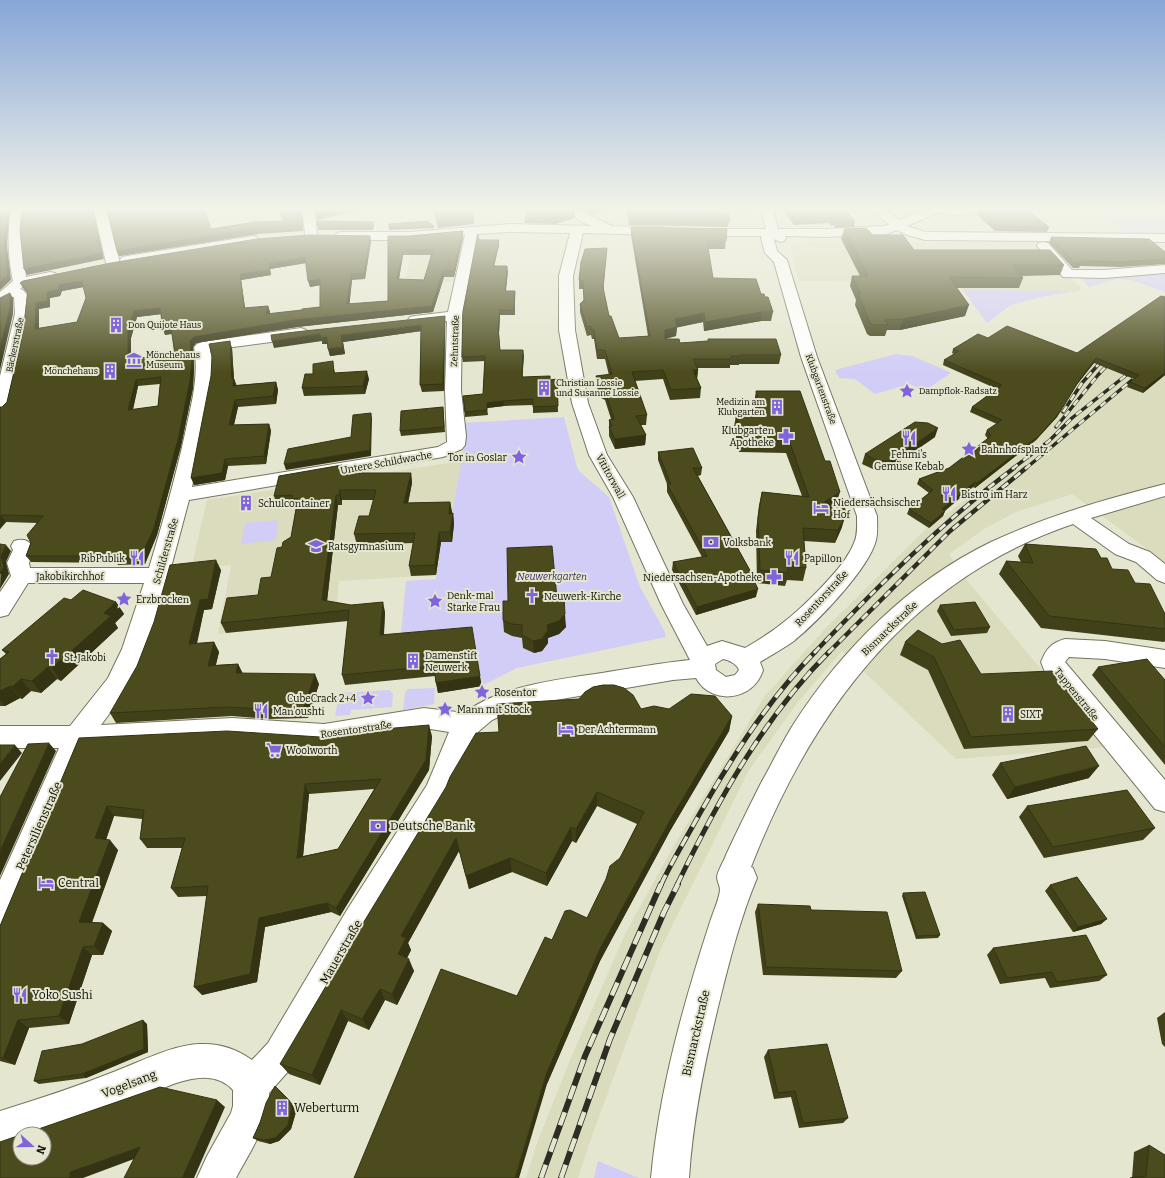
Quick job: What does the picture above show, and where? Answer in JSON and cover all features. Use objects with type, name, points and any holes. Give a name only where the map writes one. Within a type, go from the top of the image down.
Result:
[{"type":"street","points":[[13,264],[20,282]]},
{"type":"street","points":[[99,266],[106,264]]},
{"type":"street","name":"Zehntstraße","points":[[449,450],[456,445],[457,436],[453,390],[456,316],[466,264]]},
{"type":"street","name":"Vititorwall","points":[[571,264],[566,276],[567,330],[580,403],[598,455],[623,497],[672,604],[703,664]]},
{"type":"street","name":"Klubgartenstraße","points":[[781,264],[811,365],[867,516]]},
{"type":"street","points":[[1059,264],[1068,274],[1111,273],[1165,269]]},
{"type":"street","points":[[4,296],[20,282],[63,273]]},
{"type":"street","name":"Bäckerstraße","points":[[0,408],[22,314],[22,297],[18,293],[4,296]]},
{"type":"street","points":[[403,322],[456,316]]},
{"type":"street","name":"Schilderstraße","points":[[77,737],[117,684],[134,649],[158,576],[190,454],[204,382],[205,363],[202,347],[319,331]]},
{"type":"street","name":"Untere Schildwache","points":[[180,495],[365,466],[449,450]]},
{"type":"street","name":"Bismarckstraße","points":[[670,1178],[673,1141],[690,1050],[715,954],[735,890],[741,881],[747,866],[765,807],[802,734],[834,686],[866,648],[894,621],[931,589],[970,563],[1027,534],[1083,513],[1165,490]]},
{"type":"street","points":[[1083,513],[1122,549],[1143,557],[1165,575]]},
{"type":"street","name":"Rosentorstraße","points":[[746,659],[784,636],[804,619],[846,573],[859,556],[866,542],[867,516]]},
{"type":"street","points":[[21,546],[24,549],[18,563],[22,576]]},
{"type":"street","name":"Jakobikirchhof","points":[[0,609],[22,576],[158,576]]},
{"type":"street","name":"Tappenstraße","points":[[1165,659],[1105,650],[1065,648],[1058,652],[1053,662],[1055,668],[1165,800]]},
{"type":"street","points":[[722,650],[735,652],[746,659],[750,668],[749,677],[742,684],[731,687],[721,686],[712,682],[705,675],[703,664],[707,655],[714,651],[722,650]]},
{"type":"street","points":[[470,724],[483,713],[498,706],[538,693],[673,671],[703,664]]},
{"type":"street","name":"Rosentorstraße","points":[[0,737],[77,737],[232,729],[324,735],[424,718],[470,724]]},
{"type":"street","name":"Mauerstraße","points":[[250,1088],[280,1055],[358,921],[438,791],[458,740],[470,724]]},
{"type":"street","name":"Petersilienstraße","points":[[0,915],[77,737]]},
{"type":"street","name":"Vogelsang","points":[[0,1129],[56,1112],[186,1063],[203,1061],[222,1062],[245,1075],[250,1088]]},
{"type":"street","points":[[216,1178],[246,1121],[251,1105],[250,1088]]},
{"type":"shaded area","points":[[409,264],[459,264],[455,282],[405,283]]},
{"type":"shaded area","points":[[794,264],[1056,264],[1066,275],[1082,288],[1078,291],[963,290],[956,282],[798,281]]},
{"type":"shaded area","points":[[1165,295],[1165,562],[1072,494],[1016,512],[984,529],[949,554],[961,573],[1106,747],[956,759],[842,651],[798,702],[749,770],[661,948],[578,1178],[526,1178],[538,1140],[570,1060],[626,932],[673,847],[764,697],[823,631],[924,531],[978,490],[946,473],[989,441],[985,435],[1066,363]]},
{"type":"shaded area","name":"Ratsgymnasium","points":[[462,461],[452,512],[454,524],[452,542],[440,550],[436,575],[339,581],[335,622],[218,634],[231,565],[191,569],[207,500]]},
{"type":"green space","points":[[1165,270],[1165,292],[1131,280],[1116,279],[1089,287],[1078,275]]},
{"type":"green space","points":[[963,290],[1078,291],[1041,297],[1011,305],[987,323]]},
{"type":"green space","points":[[896,354],[913,356],[951,373],[924,391],[910,384],[875,394],[855,379],[839,378],[835,370]]},
{"type":"green space","name":"Neuwerkgarten","points":[[564,417],[577,467],[579,471],[609,497],[640,587],[664,630],[666,637],[517,668],[482,686],[473,629],[401,634],[406,581],[436,579],[440,550],[437,542],[452,542],[454,524],[450,524],[465,442],[462,423]]},
{"type":"green space","points":[[278,520],[276,540],[241,544],[245,523]]},
{"type":"green space","points":[[435,688],[434,704],[403,710],[405,693],[408,689]]},
{"type":"green space","points":[[390,690],[393,694],[392,707],[351,710],[350,715],[335,716],[339,693]]},
{"type":"green space","points":[[598,1161],[639,1178],[594,1178]]},
{"type":"building","points":[[0,264],[7,264],[8,275],[0,282]]},
{"type":"building","points":[[23,264],[49,264],[24,269]]},
{"type":"building","points":[[106,264],[269,264],[270,270],[240,274],[244,308],[268,306],[266,314],[320,307],[320,279],[308,281],[306,264],[366,264],[364,274],[351,274],[347,304],[388,301],[388,264],[400,264],[397,279],[424,280],[429,264],[456,264],[454,271],[443,271],[432,306],[295,320],[194,337],[190,341],[192,361],[190,381],[178,440],[154,528],[141,557],[114,558],[115,556],[26,556],[31,543],[27,535],[43,516],[1,515],[0,517],[0,407],[7,402],[23,333],[28,291],[20,283],[23,281]],"holes":[[[82,281],[86,298],[77,322],[35,329],[36,303],[47,301],[47,292],[58,290],[59,285]],[[160,308],[163,329],[171,327],[175,355],[128,359],[128,332],[134,311]],[[161,377],[158,406],[128,410],[136,380]]]},
{"type":"building","points":[[472,264],[493,264],[493,266],[507,266],[505,291],[515,291],[514,310],[500,310],[498,328],[500,350],[523,350],[522,377],[550,376],[550,380],[557,379],[558,406],[533,407],[533,399],[487,403],[487,410],[465,412],[463,396],[483,394],[485,356],[462,357],[463,311]]},
{"type":"building","points":[[581,264],[605,264],[603,287],[609,316],[611,316],[619,338],[650,336],[637,264],[711,264],[713,278],[756,279],[761,294],[768,297],[773,312],[762,312],[705,322],[704,313],[675,319],[677,327],[665,330],[665,339],[679,339],[680,343],[708,341],[708,339],[776,339],[781,355],[740,355],[731,356],[731,359],[693,359],[698,370],[693,370],[701,388],[671,390],[663,370],[632,372],[647,415],[636,416],[646,435],[615,439],[609,427],[612,426],[609,420],[614,419],[605,391],[601,389],[596,376],[612,374],[605,350],[597,350],[594,330],[592,330],[591,326],[587,327],[580,304],[584,300],[583,281],[579,280]]},
{"type":"building","points":[[862,264],[1064,265],[1013,265],[1023,278],[949,277],[969,305],[903,319],[885,320],[888,325],[873,325],[870,323],[858,294],[861,294],[852,276],[868,276]]},
{"type":"building","points":[[10,293],[10,308],[0,349],[0,298]]},
{"type":"building","points":[[1161,296],[1165,297],[1165,373],[1145,388],[1130,382],[1139,375],[1096,358],[1077,384],[1060,412],[1039,436],[977,483],[975,482],[942,509],[945,511],[931,523],[909,509],[933,490],[919,479],[949,468],[991,436],[987,430],[1002,420],[972,407],[1002,385],[944,360],[959,351],[953,349],[978,334],[988,338],[1007,326],[1077,353]]},
{"type":"building","points":[[445,316],[443,384],[420,385],[421,325],[341,335],[343,347],[328,349],[327,337],[321,338],[320,334],[272,341],[271,335],[295,332]]},
{"type":"building","points":[[230,341],[232,379],[234,379],[233,386],[276,382],[273,396],[235,400],[229,425],[269,424],[264,456],[225,459],[222,473],[191,478],[211,376],[212,356],[209,344]]},
{"type":"building","points":[[333,361],[334,373],[367,371],[363,386],[302,388],[305,374],[313,374],[313,364]]},
{"type":"building","points":[[756,391],[800,391],[825,461],[830,461],[840,492],[820,505],[823,511],[843,502],[846,514],[838,530],[803,528],[806,568],[788,566],[788,573],[760,570],[758,518],[762,492],[809,497],[789,440],[742,440],[736,415],[762,415]]},
{"type":"building","points":[[443,407],[444,427],[400,431],[401,411]]},
{"type":"building","points":[[371,413],[370,450],[284,464],[288,449],[351,437],[353,415]]},
{"type":"building","points":[[915,422],[928,423],[938,428],[890,461],[877,461],[865,454]]},
{"type":"building","points":[[693,448],[702,468],[693,468],[752,574],[758,589],[697,607],[673,562],[707,556],[667,484],[671,484],[658,452]]},
{"type":"building","points":[[342,465],[341,473],[411,473],[404,503],[450,502],[449,514],[453,513],[450,532],[439,532],[435,565],[409,566],[415,533],[354,534],[359,516],[369,516],[376,490],[340,490],[339,495],[336,495],[322,600],[351,605],[383,602],[380,635],[472,627],[480,676],[436,683],[434,666],[342,675],[349,610],[221,623],[227,598],[258,595],[261,578],[271,577],[277,548],[282,547],[283,542],[291,537],[298,498],[292,499],[292,495],[274,496],[279,476]]},
{"type":"building","points":[[0,544],[6,545],[1,556],[4,567],[0,574]]},
{"type":"building","points":[[1025,544],[1096,549],[1101,558],[1107,558],[1112,569],[1128,570],[1135,583],[1150,584],[1165,614],[1165,629],[1049,616],[1006,561],[1033,563]]},
{"type":"building","name":"Neuwerk-Kirche","points":[[552,546],[557,598],[564,597],[565,614],[559,621],[547,625],[548,630],[542,639],[533,641],[522,635],[522,625],[511,624],[503,620],[503,601],[508,601],[507,548]]},
{"type":"building","points":[[216,560],[208,599],[200,600],[189,644],[214,642],[208,666],[238,664],[236,673],[315,674],[304,708],[264,709],[227,707],[110,713],[137,666],[154,622],[170,565]]},
{"type":"building","name":"St. Jakobi","points":[[83,590],[116,602],[104,613],[111,616],[52,668],[48,667],[32,681],[21,679],[12,687],[10,686],[0,691],[0,659],[9,652],[2,650],[64,598],[71,600]]},
{"type":"building","points":[[975,602],[990,627],[954,630],[940,605]]},
{"type":"building","name":"SIXT","points":[[918,630],[942,644],[960,640],[981,674],[1052,671],[1098,729],[971,737],[934,657],[905,642]]},
{"type":"building","points":[[1147,659],[1165,680],[1165,747],[1098,667]]},
{"type":"building","points":[[614,685],[624,688],[633,695],[641,709],[654,706],[669,709],[691,694],[715,696],[732,716],[672,817],[600,949],[546,1075],[515,1178],[354,1178],[441,969],[517,996],[545,937],[552,940],[565,911],[570,910],[587,918],[606,879],[610,866],[620,858],[644,812],[597,792],[576,829],[571,827],[546,873],[510,858],[466,876],[456,838],[401,936],[406,938],[398,954],[409,959],[392,994],[380,989],[362,1019],[341,1010],[312,1075],[280,1064],[446,787],[450,777],[476,733],[499,732],[497,704],[579,699],[585,692],[593,687]]},
{"type":"building","points":[[429,725],[426,760],[336,908],[327,903],[259,918],[250,974],[194,987],[208,886],[171,888],[185,838],[140,839],[144,810],[107,806],[95,838],[110,840],[79,922],[103,923],[94,946],[83,947],[59,1016],[18,1020],[3,1058],[0,1057],[0,926],[79,738],[227,731],[320,737],[349,732]],"holes":[[[381,779],[338,849],[297,858],[305,784]]]},
{"type":"building","points":[[49,743],[0,851],[0,797],[28,744]]},
{"type":"building","points":[[0,745],[15,745],[0,764]]},
{"type":"building","points":[[1086,746],[1099,766],[1015,787],[1000,763]]},
{"type":"building","points":[[1127,790],[1155,828],[1053,847],[1027,806]]},
{"type":"building","points":[[1077,877],[1107,919],[1078,927],[1050,885]]},
{"type":"building","points":[[925,892],[940,935],[917,936],[903,893]]},
{"type":"building","points":[[758,904],[810,906],[811,910],[887,912],[902,971],[766,967]]},
{"type":"building","points":[[1086,935],[1107,975],[1057,982],[1052,972],[1007,978],[993,948]]},
{"type":"building","points":[[143,1020],[144,1049],[82,1074],[34,1081],[42,1051],[82,1044]]},
{"type":"building","points":[[827,1044],[848,1118],[803,1123],[795,1091],[778,1093],[768,1050]]},
{"type":"building","name":"Weberturm","points":[[275,1086],[289,1100],[292,1108],[288,1125],[275,1138],[265,1140],[253,1138],[260,1123],[266,1103]]},
{"type":"building","points":[[160,1087],[217,1100],[182,1178],[124,1178],[140,1147],[70,1172],[70,1178],[0,1178],[0,1142],[12,1138],[12,1166],[52,1166],[52,1126],[47,1126]]},
{"type":"building","points":[[1149,1145],[1165,1155],[1165,1178],[1130,1178],[1146,1176]]},
{"type":"railway","points":[[1063,412],[1082,383],[1105,357]]},
{"type":"railway","points":[[1056,427],[1098,375],[1113,359]]},
{"type":"railway","points":[[1012,469],[1049,441],[1072,418],[1134,369]]},
{"type":"railway","points":[[1025,469],[1138,375]]},
{"type":"railway","points":[[814,653],[910,556],[935,533],[1014,468]]},
{"type":"railway","points":[[829,652],[950,531],[1026,468]]},
{"type":"railway","points":[[661,885],[703,807],[746,737],[796,672],[815,652]]},
{"type":"railway","points":[[677,885],[708,823],[763,732],[805,677],[829,652]]},
{"type":"railway","points":[[541,1178],[585,1056],[661,884]]},
{"type":"railway","points":[[561,1178],[610,1039],[664,912],[678,884]]},
{"type":"place","name":"Don Quijote Haus","points":[[116,325]]},
{"type":"place","name":"Mönchehaus Museum","points":[[134,360]]},
{"type":"place","name":"Mönchehaus","points":[[110,371]]},
{"type":"place","name":"Christian Lossie und Susanne Lossie","points":[[544,388]]},
{"type":"place","name":"Dampflok-Radsatz","points":[[907,391]]},
{"type":"place","name":"Medizin am Klubgarten","points":[[777,407]]},
{"type":"place","name":"Klubgarten Apotheke","points":[[786,436]]},
{"type":"place","name":"Fehmi's Gemüse Kebab","points":[[909,438]]},
{"type":"place","name":"Bahnhofsplatz","points":[[969,449]]},
{"type":"place","name":"Tor in Goslar","points":[[519,457]]},
{"type":"place","name":"Bistro im Harz","points":[[949,494]]},
{"type":"place","name":"Schulcontainer","points":[[246,503]]},
{"type":"place","name":"Niedersächsischer Hof","points":[[821,508]]},
{"type":"place","name":"Volksbank","points":[[711,542]]},
{"type":"place","name":"Ratsgymnasium","points":[[316,546]]},
{"type":"place","name":"RibPublik","points":[[137,558]]},
{"type":"place","name":"Papillon","points":[[792,558]]},
{"type":"place","name":"Niedersachsen-Apotheke","points":[[774,577]]},
{"type":"place","name":"Neuwerk-Kirche","points":[[532,596]]},
{"type":"place","name":"Erzbrocken","points":[[124,599]]},
{"type":"place","name":"Denk-mal Starke Frau","points":[[435,601]]},
{"type":"place","name":"St. Jakobi","points":[[52,657]]},
{"type":"place","name":"Damenstift Neuwerk","points":[[413,661]]},
{"type":"place","name":"Rosentor","points":[[482,692]]},
{"type":"place","name":"CubeCrack 2+4","points":[[368,698]]},
{"type":"place","name":"Mann mit Stock","points":[[445,709]]},
{"type":"place","name":"Man'oushti","points":[[261,711]]},
{"type":"place","name":"SIXT","points":[[1008,714]]},
{"type":"place","name":"Der Achtermann","points":[[566,729]]},
{"type":"place","name":"Woolworth","points":[[274,750]]},
{"type":"place","name":"Deutsche Bank","points":[[378,826]]},
{"type":"place","name":"Central","points":[[46,883]]},
{"type":"place","name":"Yoko Sushi","points":[[20,995]]},
{"type":"place","name":"Weberturm","points":[[282,1108]]}]
